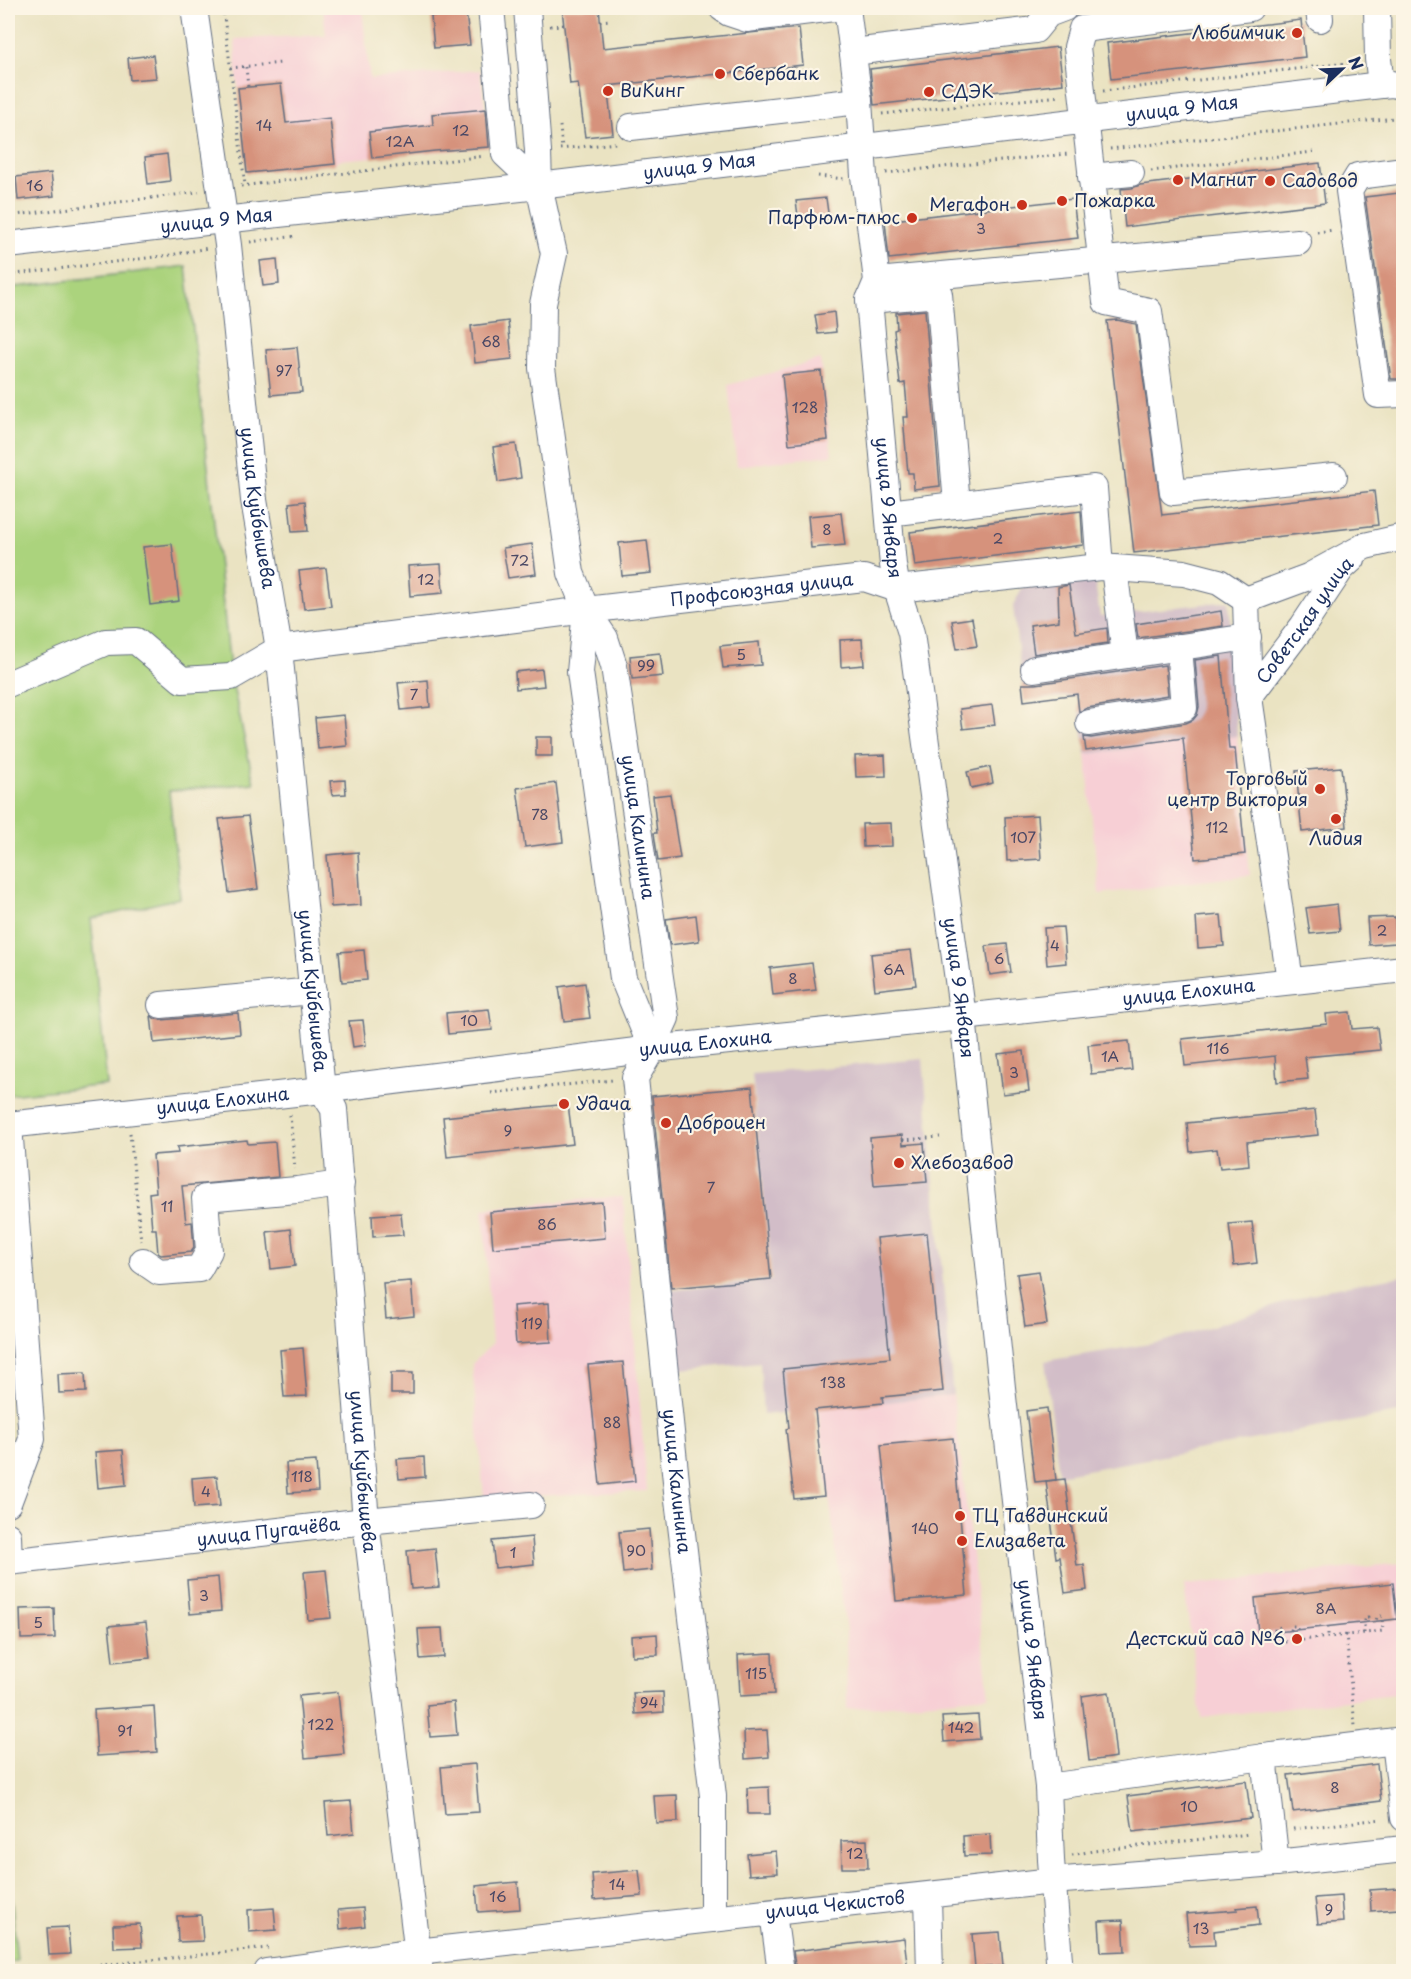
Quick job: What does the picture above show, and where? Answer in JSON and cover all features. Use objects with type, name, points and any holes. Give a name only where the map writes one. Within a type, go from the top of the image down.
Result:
[{"type":"street","name":"улица Куйбышева","points":[[194,8],[228,245],[254,500],[279,649],[322,1090],[334,1109],[366,1521],[418,1962]]},
{"type":"street","points":[[491,8],[505,154],[539,186]]},
{"type":"street","name":"улица Калинина","points":[[527,8],[539,186],[554,254],[543,304],[542,368],[571,573],[586,610],[605,638],[616,678],[666,1018],[635,1078],[676,1491],[713,1796],[713,1919]]},
{"type":"street","points":[[722,8],[729,14],[747,19],[834,8]]},
{"type":"street","name":"улица 9 Января","points":[[848,8],[859,109],[889,513],[897,589],[911,633],[963,1017],[1003,1396],[1048,1787],[1052,1881],[1060,1971]]},
{"type":"street","points":[[853,52],[1035,30],[1048,14],[1064,8]]},
{"type":"street","points":[[1250,8],[1082,29],[1077,47],[1081,94],[1106,302],[1149,311],[1173,492],[1334,476]]},
{"type":"street","points":[[1377,8],[1378,59],[1395,83]]},
{"type":"street","name":"улица 9 Мая","points":[[8,245],[223,219],[539,186],[862,146],[882,146],[1395,83]]},
{"type":"street","points":[[627,135],[859,109]]},
{"type":"street","points":[[1404,170],[1358,176],[1349,191],[1378,395],[1404,394]]},
{"type":"street","points":[[1091,177],[1131,173]]},
{"type":"street","points":[[873,290],[1307,237]]},
{"type":"street","points":[[873,290],[939,294],[957,504]]},
{"type":"street","points":[[889,513],[1094,488],[1107,568],[1125,655]]},
{"type":"street","points":[[1246,600],[1308,577],[1365,546],[1404,537]]},
{"type":"street","name":"Советская улица","points":[[1249,697],[1304,626],[1341,570],[1365,546]]},
{"type":"street","name":"Профсоюзная улица","points":[[279,649],[864,578],[897,589],[1107,568],[1184,573],[1219,582],[1246,600]]},
{"type":"street","name":"Советская улица","points":[[1246,600],[1249,697],[1290,981]]},
{"type":"street","name":"улица Калинина","points":[[586,610],[580,672],[623,978],[652,1049]]},
{"type":"street","points":[[1034,669],[1248,637]]},
{"type":"street","points":[[8,684],[106,642],[136,640],[182,680],[231,677],[279,649]]},
{"type":"street","points":[[1089,723],[1184,708],[1179,647]]},
{"type":"street","name":"улица Елохина","points":[[8,1125],[322,1090],[652,1049],[1404,969]]},
{"type":"street","points":[[161,1005],[313,991]]},
{"type":"street","points":[[8,1125],[32,1439],[8,1503]]},
{"type":"street","points":[[143,1261],[159,1272],[200,1269],[209,1251],[205,1198],[341,1184]]},
{"type":"street","name":"улица Пугачёва","points":[[8,1562],[366,1521],[531,1505]]},
{"type":"street","points":[[8,1536],[8,1562]]},
{"type":"street","points":[[1048,1787],[1399,1741],[1404,1818]]},
{"type":"street","points":[[1264,1757],[1276,1863]]},
{"type":"street","name":"улица Чекистов","points":[[267,1971],[418,1962],[713,1919],[928,1897],[1052,1881],[1276,1863],[1404,1849]]},
{"type":"street","points":[[928,1897],[930,1971]]},
{"type":"street","points":[[773,1913],[781,1971]]},
{"type":"path","points":[[224,8],[245,185]]},
{"type":"path","points":[[600,21],[611,20]]},
{"type":"path","points":[[549,26],[564,25]]},
{"type":"path","points":[[859,109],[1081,94],[1378,59]]},
{"type":"path","points":[[230,68],[281,63]]},
{"type":"path","points":[[246,67],[248,87]]},
{"type":"path","points":[[811,174],[840,180],[1404,117]]},
{"type":"path","points":[[575,147],[627,135]]},
{"type":"path","points":[[1131,173],[1313,152]]},
{"type":"path","points":[[1307,237],[1339,229]]},
{"type":"path","points":[[8,275],[171,255],[297,236]]},
{"type":"path","points":[[523,1090],[635,1078]]},
{"type":"path","points":[[290,1114],[297,1190]]},
{"type":"path","points":[[140,1131],[128,1133],[143,1261]]},
{"type":"path","points":[[903,1140],[940,1137]]},
{"type":"path","points":[[1280,1632],[1281,1627],[1275,1628],[1275,1643],[1383,1631],[1382,1616],[1377,1617],[1376,1622]]},
{"type":"path","points":[[1364,1633],[1364,1618],[1368,1617],[1367,1622]]},
{"type":"path","points":[[1290,1630],[1291,1626],[1297,1626],[1297,1640]]},
{"type":"path","points":[[1328,1627],[1328,1637]]},
{"type":"path","points":[[1346,1634],[1356,1746]]},
{"type":"shaded area","points":[[323,8],[362,8],[370,79],[480,70],[490,147],[339,160],[335,164],[247,173],[235,39],[326,35]]},
{"type":"shaded area","points":[[820,359],[832,455],[737,466],[728,385]]},
{"type":"shaded area","points":[[1095,582],[1100,616],[1229,601],[1237,736],[1086,754],[1077,696],[1024,701],[1013,606],[1022,588]]},
{"type":"shaded area","points":[[1237,736],[1250,875],[1099,894],[1086,754]]},
{"type":"shaded area","points":[[923,1059],[953,1395],[763,1415],[760,1362],[672,1371],[665,1291],[772,1280],[752,1074]]},
{"type":"shaded area","points":[[623,1197],[647,1491],[484,1498],[472,1364],[492,1344],[483,1209]]},
{"type":"shaded area","points":[[1403,1276],[1403,1412],[1059,1475],[1045,1361],[1162,1342],[1332,1288]]},
{"type":"shaded area","points":[[953,1395],[989,1696],[847,1709],[846,1631],[818,1409]]},
{"type":"shaded area","name":"Дестский сад №6","points":[[1403,1563],[1403,1693],[1201,1718],[1184,1585]]},
{"type":"green space","points":[[186,266],[231,677],[254,783],[169,791],[180,898],[91,919],[107,1085],[8,1095],[8,288]]},
{"type":"green space","points":[[8,1859],[17,1961],[8,1962]]},
{"type":"building","points":[[562,8],[599,8],[603,48],[799,28],[803,65],[607,86],[613,134],[585,137],[578,83],[570,84]]},
{"type":"building","points":[[466,13],[470,45],[434,48],[431,16]]},
{"type":"building","points":[[1301,20],[1305,57],[1111,79],[1107,43]]},
{"type":"building","points":[[1058,47],[1063,84],[874,105],[870,69]]},
{"type":"building","points":[[153,55],[156,78],[130,80],[128,58]]},
{"type":"building","points":[[281,84],[286,123],[330,118],[335,164],[247,173],[238,88]]},
{"type":"building","points":[[486,109],[489,147],[372,158],[369,132],[433,125],[432,114]]},
{"type":"building","points":[[167,154],[170,181],[148,184],[145,157]]},
{"type":"building","points":[[1320,163],[1325,203],[1125,227],[1121,189]]},
{"type":"building","points":[[51,173],[54,196],[18,200],[16,177]]},
{"type":"building","points":[[1399,193],[1404,228],[1404,379],[1391,379],[1365,197]]},
{"type":"building","points":[[826,198],[829,220],[799,223],[796,201]]},
{"type":"building","points":[[1073,199],[1078,238],[889,259],[885,221]]},
{"type":"building","points":[[277,259],[279,284],[263,286],[260,261]]},
{"type":"building","points":[[925,310],[940,486],[914,489],[913,473],[908,473],[903,417],[908,417],[905,383],[900,384],[894,330],[897,329],[896,313]]},
{"type":"building","points":[[834,312],[836,332],[818,334],[815,315]]},
{"type":"building","points":[[1117,320],[1136,324],[1162,515],[1374,491],[1378,525],[1134,553],[1107,321]]},
{"type":"building","points":[[508,321],[512,359],[475,363],[471,326]]},
{"type":"building","points":[[297,347],[302,392],[271,395],[266,350]]},
{"type":"building","points":[[821,371],[828,440],[789,444],[782,375]]},
{"type":"building","points":[[516,444],[521,478],[498,482],[493,447]]},
{"type":"building","points":[[305,501],[308,531],[292,532],[289,503]]},
{"type":"building","points":[[1081,511],[1083,545],[915,566],[910,532]]},
{"type":"building","points":[[841,513],[845,545],[811,548],[808,516]]},
{"type":"building","points":[[647,540],[651,573],[622,576],[619,543]]},
{"type":"building","points":[[172,544],[179,601],[150,605],[143,547]]},
{"type":"building","points":[[532,544],[536,574],[508,578],[503,548]]},
{"type":"building","points":[[441,564],[443,593],[410,596],[408,566]]},
{"type":"building","points":[[326,568],[331,606],[304,609],[299,571]]},
{"type":"building","points":[[1069,585],[1076,633],[1107,628],[1108,643],[1034,654],[1030,625],[1059,621],[1058,587]]},
{"type":"building","points":[[1221,611],[1223,626],[1138,638],[1136,624]]},
{"type":"building","points":[[972,618],[977,646],[957,649],[952,621]]},
{"type":"building","points":[[862,639],[864,665],[841,667],[840,640]]},
{"type":"building","points":[[759,642],[761,665],[723,668],[720,646]]},
{"type":"building","points":[[660,653],[663,676],[632,679],[630,656]]},
{"type":"building","points":[[1221,656],[1229,749],[1235,749],[1245,854],[1195,859],[1183,738],[1086,751],[1084,737],[1091,738],[1193,720],[1199,707],[1195,660]]},
{"type":"building","points":[[1165,665],[1168,695],[1087,708],[1079,712],[1077,694],[1024,701],[1022,684],[1036,684]]},
{"type":"building","points":[[542,669],[544,686],[516,689],[515,672]]},
{"type":"building","points":[[428,680],[430,707],[401,710],[398,683]]},
{"type":"building","points":[[992,705],[995,725],[963,729],[960,709]]},
{"type":"building","points":[[344,715],[347,746],[318,749],[315,718]]},
{"type":"building","points":[[536,737],[552,737],[552,756],[536,756]]},
{"type":"building","points":[[885,755],[886,776],[856,777],[855,756]]},
{"type":"building","points":[[990,767],[993,783],[971,788],[967,772]]},
{"type":"building","name":"Торговый центр Виктория","points":[[1341,767],[1347,827],[1302,832],[1296,771]]},
{"type":"building","points":[[345,780],[346,794],[332,795],[330,781]]},
{"type":"building","points":[[556,783],[563,842],[525,847],[517,788]]},
{"type":"building","points":[[670,794],[680,858],[658,861],[654,833],[657,833],[653,796]]},
{"type":"building","points":[[1038,815],[1041,859],[1007,861],[1005,817]]},
{"type":"building","points":[[248,816],[258,889],[229,893],[219,819]]},
{"type":"building","points":[[891,823],[892,846],[863,847],[862,824]]},
{"type":"building","points":[[358,852],[361,905],[331,907],[327,855]]},
{"type":"building","points":[[1337,904],[1340,931],[1310,934],[1306,908]]},
{"type":"building","points":[[696,915],[699,941],[670,945],[666,919]]},
{"type":"building","points":[[1221,915],[1224,946],[1198,948],[1196,917]]},
{"type":"building","points":[[1395,917],[1396,943],[1369,945],[1367,918]]},
{"type":"building","points":[[1063,927],[1066,963],[1047,965],[1044,928]]},
{"type":"building","points":[[1007,944],[1011,972],[990,975],[986,946]]},
{"type":"building","points":[[364,950],[367,980],[342,982],[339,952]]},
{"type":"building","points":[[911,950],[916,985],[875,990],[871,954]]},
{"type":"building","points":[[812,963],[816,990],[773,995],[770,968]]},
{"type":"building","points":[[585,983],[590,1018],[564,1021],[559,987]]},
{"type":"building","points":[[489,1009],[492,1030],[448,1034],[446,1013]]},
{"type":"building","points":[[1350,1012],[1352,1029],[1377,1027],[1380,1050],[1305,1057],[1308,1079],[1277,1082],[1275,1056],[1185,1066],[1182,1039],[1327,1024],[1326,1014]]},
{"type":"building","points":[[238,1013],[240,1034],[154,1043],[151,1015],[155,1019],[162,1020]]},
{"type":"building","points":[[363,1020],[366,1045],[353,1047],[349,1021]]},
{"type":"building","points":[[1129,1041],[1132,1070],[1091,1074],[1088,1045]]},
{"type":"building","points":[[1024,1051],[1029,1091],[1003,1094],[998,1054]]},
{"type":"building","points":[[752,1087],[771,1279],[671,1288],[652,1096]]},
{"type":"building","points":[[568,1104],[573,1144],[447,1157],[443,1117]]},
{"type":"building","points":[[1315,1110],[1318,1135],[1247,1142],[1249,1165],[1220,1168],[1217,1149],[1190,1152],[1187,1123]]},
{"type":"building","name":"Хлебозавод","points":[[902,1135],[903,1145],[924,1143],[927,1182],[874,1186],[870,1138]]},
{"type":"building","points":[[247,1140],[248,1144],[275,1142],[278,1177],[182,1186],[186,1223],[192,1222],[194,1248],[191,1252],[161,1255],[158,1253],[156,1229],[152,1229],[149,1193],[156,1192],[153,1155],[178,1153],[177,1147]]},
{"type":"building","points":[[602,1202],[605,1238],[493,1248],[490,1212]]},
{"type":"building","points":[[401,1213],[403,1235],[373,1237],[372,1215]]},
{"type":"building","points":[[1252,1222],[1257,1263],[1234,1266],[1229,1224]]},
{"type":"building","points":[[291,1229],[295,1266],[271,1269],[267,1232]]},
{"type":"building","points":[[927,1233],[943,1391],[882,1397],[883,1403],[815,1410],[824,1496],[794,1499],[786,1429],[789,1428],[783,1369],[890,1358],[877,1238]]},
{"type":"building","points":[[1039,1271],[1047,1324],[1025,1327],[1017,1274]]},
{"type":"building","points":[[411,1281],[414,1316],[386,1319],[383,1283]]},
{"type":"building","points":[[549,1303],[551,1342],[516,1344],[513,1306]]},
{"type":"building","points":[[303,1348],[307,1396],[284,1397],[280,1350]]},
{"type":"building","points":[[623,1362],[635,1481],[600,1485],[588,1365]]},
{"type":"building","points":[[85,1373],[86,1392],[59,1393],[58,1374]]},
{"type":"building","points":[[391,1373],[413,1373],[413,1394],[391,1394]]},
{"type":"building","points":[[1047,1408],[1056,1480],[1035,1482],[1026,1411]]},
{"type":"building","points":[[953,1438],[967,1595],[896,1601],[881,1445]]},
{"type":"building","points":[[123,1450],[126,1485],[98,1488],[95,1452]]},
{"type":"building","points":[[424,1457],[425,1477],[399,1479],[397,1459]]},
{"type":"building","points":[[316,1461],[318,1491],[288,1493],[286,1463]]},
{"type":"building","points":[[217,1476],[220,1506],[194,1508],[192,1478]]},
{"type":"building","points":[[1065,1479],[1077,1566],[1084,1565],[1087,1590],[1065,1593],[1060,1557],[1056,1558],[1046,1481]]},
{"type":"building","points":[[649,1529],[652,1570],[623,1573],[619,1532]]},
{"type":"building","points":[[532,1537],[534,1564],[495,1568],[492,1541]]},
{"type":"building","points":[[435,1548],[439,1587],[411,1589],[407,1551]]},
{"type":"building","points":[[326,1570],[331,1618],[308,1620],[304,1572]]},
{"type":"building","points":[[218,1577],[221,1611],[190,1614],[187,1580]]},
{"type":"building","points":[[1393,1583],[1397,1619],[1258,1634],[1255,1598]]},
{"type":"building","points":[[54,1608],[55,1638],[21,1639],[20,1609]]},
{"type":"building","points":[[146,1622],[150,1658],[113,1662],[109,1626]]},
{"type":"building","points":[[442,1628],[444,1657],[420,1659],[418,1629]]},
{"type":"building","points":[[657,1634],[658,1655],[632,1656],[631,1636]]},
{"type":"building","points":[[772,1653],[774,1694],[740,1696],[738,1655]]},
{"type":"building","points":[[338,1692],[344,1754],[305,1758],[299,1696]]},
{"type":"building","points":[[663,1692],[664,1712],[635,1714],[633,1693]]},
{"type":"building","points":[[1109,1692],[1116,1757],[1089,1761],[1082,1696]]},
{"type":"building","points":[[454,1702],[457,1735],[430,1737],[427,1705]]},
{"type":"building","points":[[154,1706],[157,1752],[97,1756],[94,1710]]},
{"type":"building","points":[[978,1715],[980,1739],[944,1742],[942,1717]]},
{"type":"building","points":[[767,1730],[769,1757],[745,1759],[744,1731]]},
{"type":"building","points":[[475,1764],[479,1812],[445,1814],[441,1767]]},
{"type":"building","points":[[1377,1764],[1381,1801],[1293,1812],[1288,1775]]},
{"type":"building","points":[[1246,1781],[1251,1818],[1133,1832],[1128,1796]]},
{"type":"building","points":[[769,1787],[770,1814],[748,1814],[747,1788]]},
{"type":"building","points":[[677,1795],[678,1822],[656,1823],[654,1796]]},
{"type":"building","points":[[351,1801],[354,1833],[328,1836],[325,1803]]},
{"type":"building","points":[[990,1834],[991,1855],[964,1856],[963,1836]]},
{"type":"building","points":[[867,1840],[868,1868],[842,1868],[841,1841]]},
{"type":"building","points":[[776,1851],[778,1873],[749,1875],[747,1854]]},
{"type":"building","points":[[639,1870],[642,1896],[594,1900],[592,1874]]},
{"type":"building","points":[[518,1882],[520,1909],[478,1912],[476,1886]]},
{"type":"building","points":[[1398,1888],[1399,1909],[1371,1911],[1370,1890]]},
{"type":"building","points":[[1341,1896],[1343,1922],[1318,1924],[1315,1898]]},
{"type":"building","points":[[1257,1906],[1259,1925],[1214,1931],[1215,1945],[1189,1946],[1186,1914]]},
{"type":"building","points":[[274,1908],[276,1930],[249,1932],[248,1910]]},
{"type":"building","points":[[363,1908],[365,1926],[340,1929],[338,1910]]},
{"type":"building","points":[[201,1915],[203,1941],[178,1942],[177,1916]]},
{"type":"building","points":[[1123,1920],[1125,1951],[1101,1952],[1099,1921]]},
{"type":"building","points":[[140,1924],[142,1947],[114,1948],[113,1925]]},
{"type":"building","points":[[68,1927],[70,1954],[49,1955],[47,1928]]},
{"type":"building","points":[[1000,1932],[1003,1966],[975,1968],[972,1934]]},
{"type":"building","points":[[904,1938],[908,1971],[796,1971],[793,1951]]},
{"type":"place","name":"Любимчик","points":[[1297,33]]},
{"type":"place","name":"Сбербанк","points":[[720,74]]},
{"type":"place","name":"ВиКинг","points":[[608,91]]},
{"type":"place","name":"СДЭК","points":[[929,92]]},
{"type":"place","name":"Магнит","points":[[1178,180]]},
{"type":"place","name":"Садовод","points":[[1270,181]]},
{"type":"place","name":"Пожарка","points":[[1062,201]]},
{"type":"place","name":"Мегафон","points":[[1022,205]]},
{"type":"place","name":"Парфюм-плюс","points":[[912,218]]},
{"type":"place","name":"Торговый центр Виктория","points":[[1320,789]]},
{"type":"place","name":"Лидия","points":[[1336,819]]},
{"type":"place","name":"Удача","points":[[564,1104]]},
{"type":"place","name":"Доброцен","points":[[666,1123]]},
{"type":"place","name":"Хлебозавод","points":[[899,1163]]},
{"type":"place","name":"ТЦ Тавдинский","points":[[960,1516]]},
{"type":"place","name":"Елизавета","points":[[962,1541]]},
{"type":"place","name":"Дестский сад №6","points":[[1297,1639]]}]
